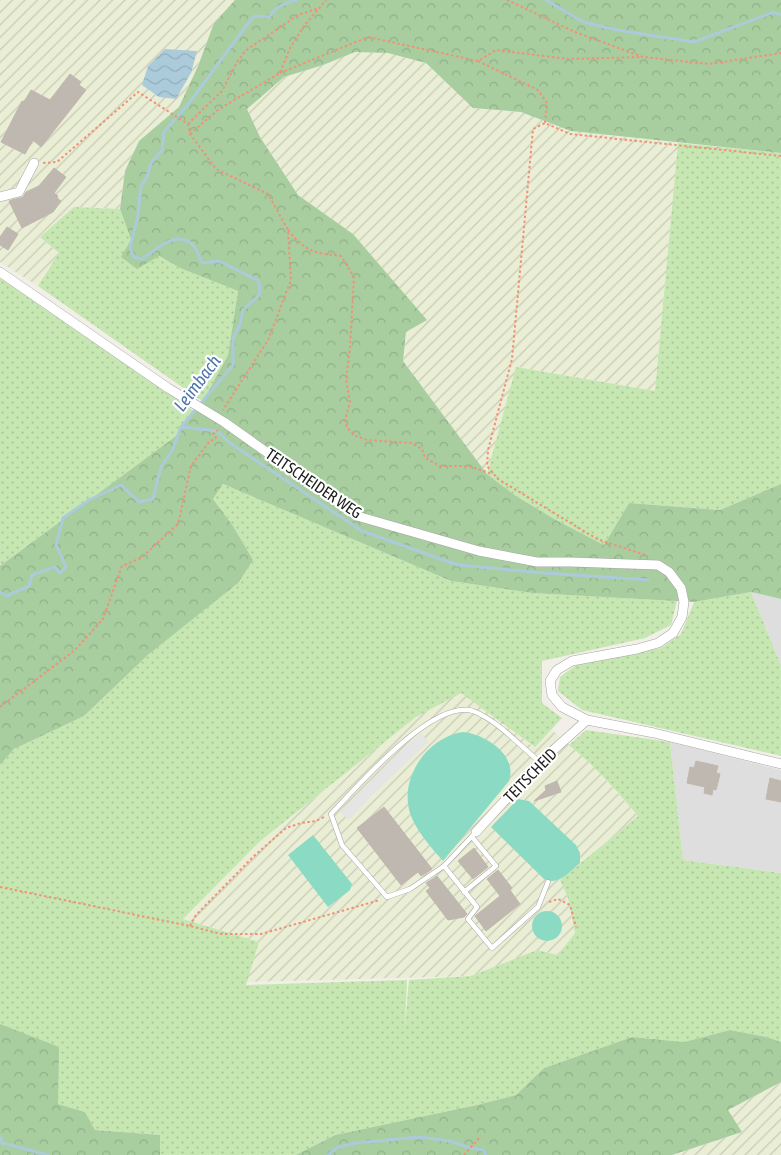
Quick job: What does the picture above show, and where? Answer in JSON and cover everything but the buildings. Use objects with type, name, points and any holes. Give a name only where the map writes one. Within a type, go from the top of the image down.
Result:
[{"type":"street","points":[[0,197],[19,192],[34,163]]},
{"type":"street","name":"TEITSCHEIDER WEG","points":[[0,272],[357,516],[479,551],[537,562],[658,566]]},
{"type":"street","points":[[658,566],[670,572],[681,588],[684,602],[682,617],[672,633],[658,643],[637,649],[572,661],[558,670],[550,681],[552,695],[562,707],[587,720],[654,732],[781,764]]},
{"type":"street","name":"TEITSCHEID","points":[[474,835],[540,762],[587,720]]},
{"type":"lane","points":[[464,892],[496,866],[474,835],[444,866],[410,888],[387,897],[342,845],[331,814],[373,770],[413,733],[444,714],[459,710],[471,711],[487,718],[540,762]]},
{"type":"lane","points":[[444,866],[477,908],[468,919],[492,948],[538,907],[548,882]]},
{"type":"path","points":[[280,73],[290,48],[304,26],[326,0]]},
{"type":"path","points":[[507,0],[575,32],[643,57]]},
{"type":"path","points":[[188,124],[222,91],[245,51],[298,15],[320,8]]},
{"type":"path","points":[[190,134],[219,110],[280,73],[368,37],[478,61],[538,90],[547,103],[545,123]]},
{"type":"path","points":[[478,61],[496,50],[568,59],[643,57],[709,64],[781,53]]},
{"type":"path","points":[[34,163],[57,162],[138,92],[188,124],[190,134],[216,169],[268,194],[288,230],[300,245],[316,253],[341,256],[354,277],[350,348],[346,378],[350,402],[345,420],[347,428],[356,436],[367,440],[412,442],[422,450],[425,458],[440,466],[469,466],[494,474]]},
{"type":"path","points":[[545,123],[570,134],[781,156]]},
{"type":"path","points":[[545,123],[533,129],[512,359],[488,450],[487,466],[498,479],[597,539],[648,556],[658,566]]},
{"type":"path","points":[[214,417],[268,340],[291,280],[288,230]]},
{"type":"path","points":[[0,707],[75,650],[103,619],[122,566],[141,558],[178,524],[191,466],[209,442],[216,438],[213,434],[217,431]]},
{"type":"path","points":[[190,926],[196,916],[254,856],[286,828],[316,821],[331,814]]},
{"type":"path","points":[[0,887],[222,934],[261,934],[371,904],[387,897]]},
{"type":"path","points":[[538,907],[558,899],[570,905],[576,927]]},
{"type":"path","points":[[464,1155],[481,1136]]},
{"type":"shaded area","points":[[751,592],[781,599],[781,665]]},
{"type":"shaded area","points":[[421,733],[428,742],[371,796],[349,820],[340,812],[391,760]]},
{"type":"shaded area","points":[[670,742],[781,770],[781,873],[683,860]]},
{"type":"green space","points":[[0,0],[235,0],[214,23],[179,107],[139,141],[125,171],[120,209],[74,207],[40,237],[59,253],[38,286],[0,262]]},
{"type":"green space","points":[[235,0],[781,0],[781,153],[571,131],[521,112],[473,108],[426,63],[388,53],[355,52],[323,65],[284,77],[247,109],[260,137],[298,195],[353,234],[427,320],[406,332],[403,361],[487,474],[516,496],[556,520],[604,545],[629,503],[720,510],[781,484],[781,599],[751,592],[694,602],[532,593],[451,581],[223,484],[213,499],[233,526],[253,560],[238,583],[149,654],[84,716],[14,749],[0,765],[0,566],[176,436],[208,392],[228,355],[238,291],[180,268],[159,256],[137,269],[121,257],[131,240],[120,209],[125,171],[139,141],[179,107],[198,66],[214,23]]},
{"type":"green space","points":[[355,52],[388,53],[426,63],[473,108],[521,112],[571,131],[678,143],[655,391],[517,367],[487,474],[403,361],[406,331],[426,320],[353,234],[298,195],[260,137],[247,109],[284,77],[323,65]]},
{"type":"green space","points":[[678,143],[781,153],[781,484],[720,510],[629,503],[604,545],[556,520],[516,496],[487,474],[516,367],[655,391]]},
{"type":"green space","points":[[74,207],[120,209],[131,241],[180,268],[238,291],[228,355],[202,401],[38,286],[59,253],[40,237]]},
{"type":"green space","points":[[0,278],[194,411],[176,436],[0,566]]},
{"type":"green space","points":[[223,484],[451,581],[532,593],[677,601],[671,625],[645,638],[542,661],[542,703],[562,718],[535,747],[461,693],[416,717],[259,842],[183,919],[259,942],[246,985],[407,980],[405,1026],[409,980],[471,976],[537,950],[558,955],[575,933],[568,898],[560,880],[638,816],[588,761],[569,745],[586,730],[670,742],[683,860],[781,873],[781,1042],[767,1037],[730,1030],[684,1042],[632,1037],[544,1068],[516,1095],[335,1135],[296,1155],[160,1155],[160,1135],[95,1130],[85,1112],[58,1104],[58,1083],[0,1024],[0,765],[14,749],[84,716],[253,560],[233,526],[213,499]]},
{"type":"green space","points":[[751,592],[781,665],[781,756],[582,710],[558,691],[560,677],[576,665],[661,648],[681,634],[694,602]]},
{"type":"green space","points":[[461,692],[534,747],[552,730],[589,761],[638,816],[560,880],[568,898],[575,933],[558,955],[537,950],[471,976],[246,982],[259,942],[183,919],[259,842],[416,717]]},
{"type":"green space","points":[[463,732],[481,737],[498,748],[509,763],[511,772],[509,781],[443,861],[424,838],[413,820],[408,799],[409,786],[419,761],[428,750],[450,735]]},
{"type":"green space","points":[[518,799],[529,801],[576,845],[580,853],[580,863],[564,877],[554,881],[544,879],[491,827]]},
{"type":"green space","points":[[313,835],[352,884],[350,890],[328,907],[288,855]]},
{"type":"green space","points":[[547,911],[558,915],[562,926],[558,937],[547,941],[536,937],[532,926],[536,915]]},
{"type":"green space","points":[[0,1024],[59,1047],[58,1104],[85,1112],[95,1130],[160,1135],[160,1155],[0,1155]]},
{"type":"green space","points":[[730,1030],[767,1037],[781,1042],[781,1082],[728,1110],[742,1132],[672,1155],[296,1155],[335,1135],[516,1095],[544,1068],[632,1037],[684,1042]]},
{"type":"green space","points":[[781,1082],[781,1155],[672,1155],[742,1132],[728,1110]]},
{"type":"water","points":[[165,49],[197,51],[191,73],[176,99],[159,97],[142,85],[148,66]]},
{"type":"waterway","name":"Leimbach","points":[[0,592],[6,596],[29,586],[32,575],[55,567],[60,573],[66,567],[56,545],[63,518],[89,500],[121,485],[139,502],[153,499],[161,467],[173,449],[181,427],[233,365],[233,339],[240,324],[243,310],[260,294],[259,281],[219,261],[202,263],[193,245],[180,239],[167,242],[142,259],[134,257],[130,248],[138,215],[141,186],[147,177],[151,163],[162,150],[164,132],[189,103],[255,16],[269,17],[281,6],[297,0]]},
{"type":"waterway","points":[[546,0],[583,22],[617,30],[694,42],[774,12],[781,15]]},
{"type":"waterway","points":[[181,427],[217,431],[230,443],[362,531],[458,565],[648,580]]},
{"type":"waterway","points":[[0,1137],[2,1143],[48,1155]]},
{"type":"waterway","points":[[328,1155],[338,1147],[356,1143],[419,1137],[450,1141],[483,1150],[486,1155]]}]
